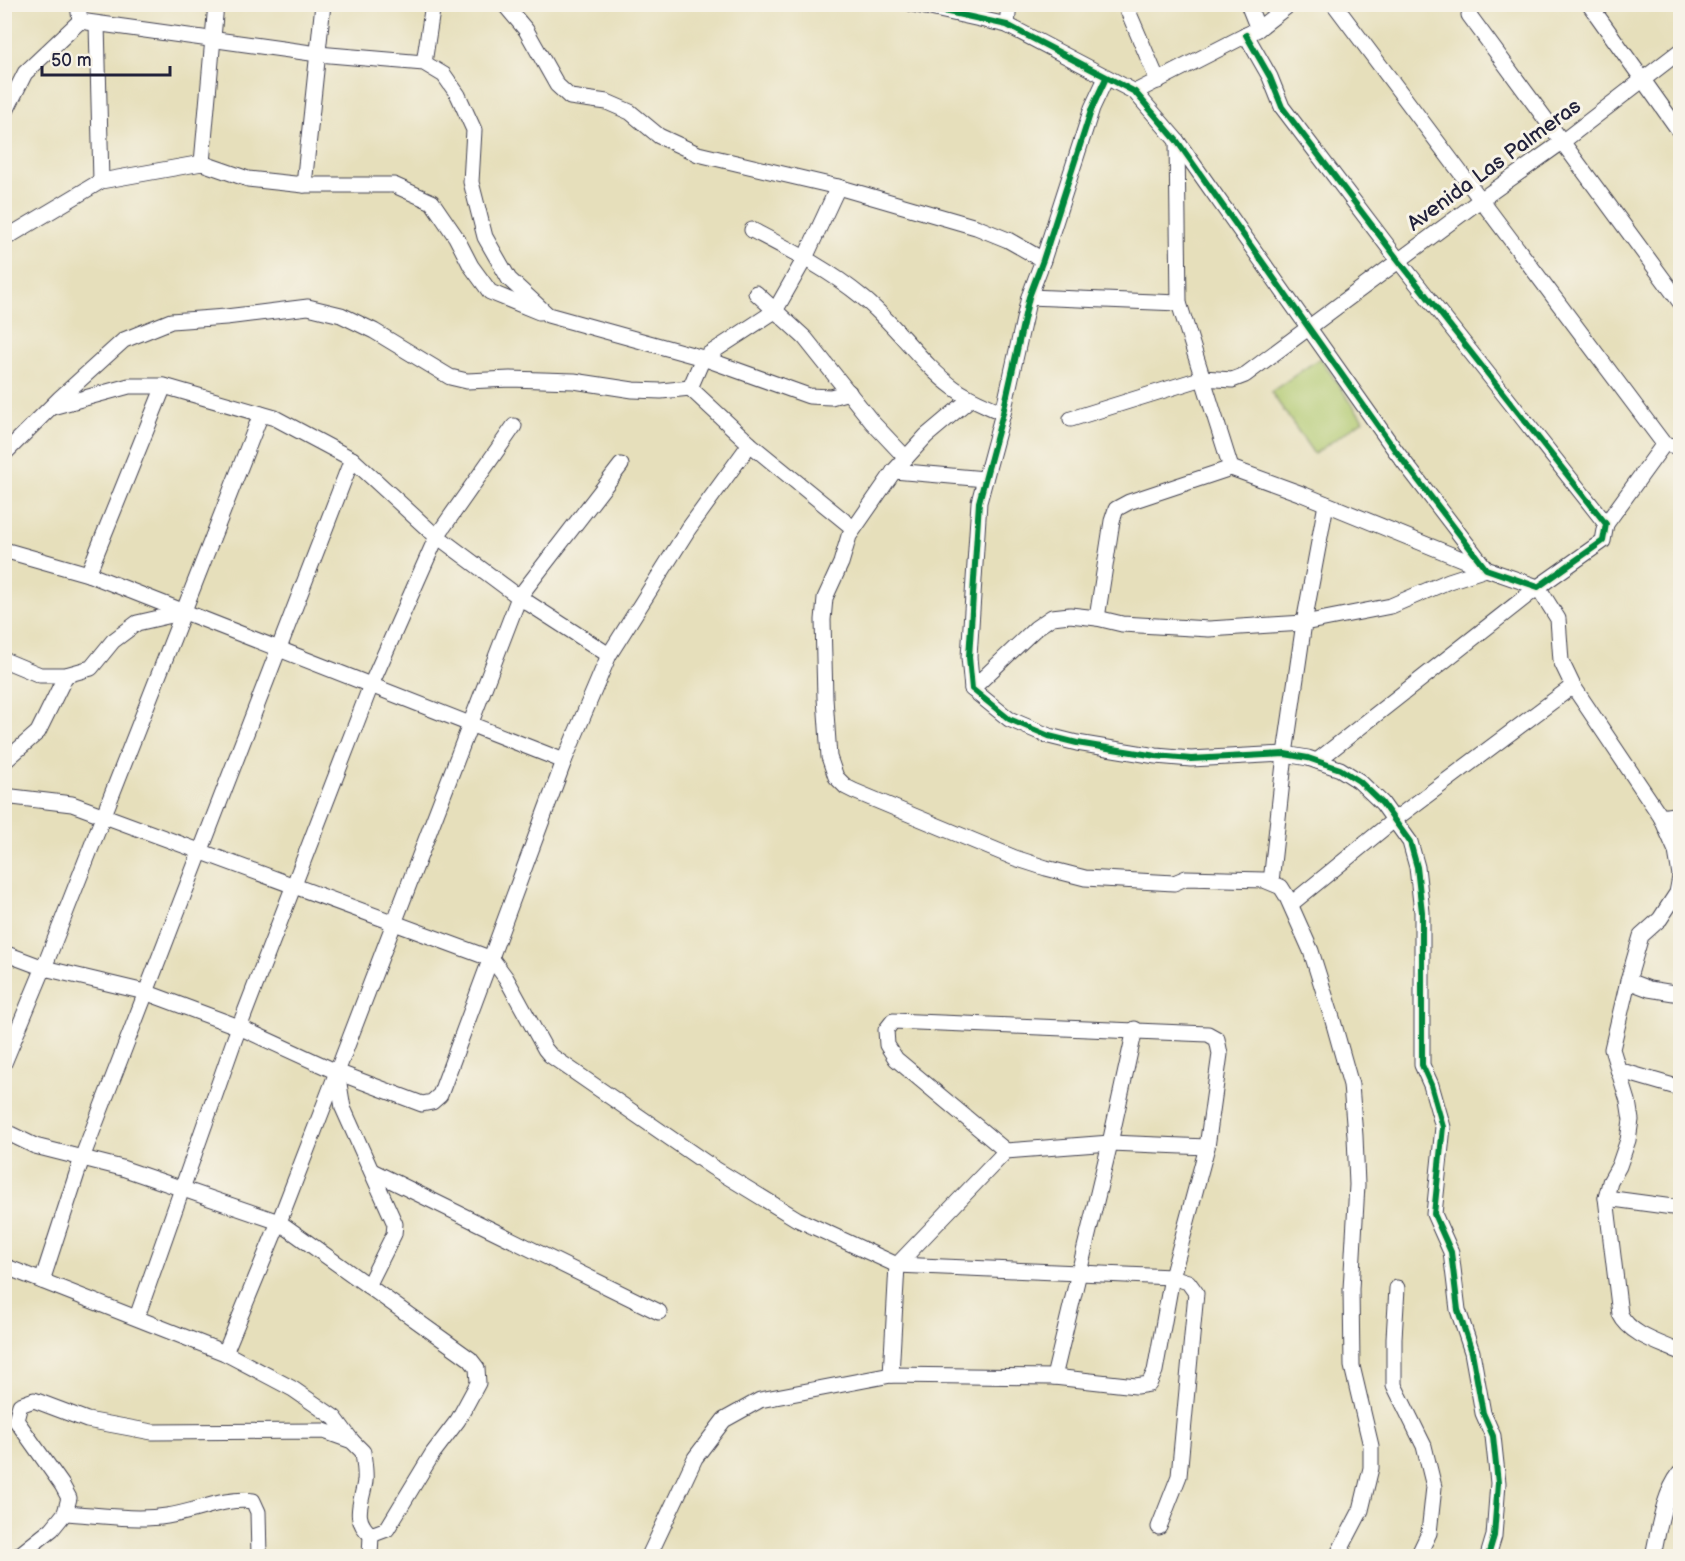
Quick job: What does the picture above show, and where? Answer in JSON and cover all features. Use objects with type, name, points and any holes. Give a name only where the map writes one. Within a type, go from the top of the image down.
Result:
[{"type":"street","points":[[78,4],[80,21]]},
{"type":"street","points":[[202,163],[216,4]]},
{"type":"street","points":[[304,185],[323,4]]},
{"type":"street","points":[[424,63],[434,4]]},
{"type":"street","points":[[504,4],[526,30],[557,85],[570,97],[607,102],[630,112],[659,136],[698,154],[838,187],[976,227],[1008,240],[1043,260]]},
{"type":"street","points":[[912,4],[1007,25],[1135,92],[1177,141],[1395,450],[1486,569]]},
{"type":"street","points":[[1007,25],[1009,4]]},
{"type":"street","points":[[1125,4],[1158,81]]},
{"type":"street","points":[[1248,4],[1252,32],[1282,106],[1398,261],[1606,524]]},
{"type":"street","points":[[1135,92],[1252,32],[1290,4]]},
{"type":"street","points":[[1334,4],[1479,201],[1664,444],[1680,447]]},
{"type":"street","points":[[1589,4],[1680,132]]},
{"type":"street","points":[[1469,15],[1680,302]]},
{"type":"street","points":[[80,21],[318,54],[424,63],[444,75],[458,95],[474,130],[471,182],[484,237],[509,279],[548,315]]},
{"type":"street","points":[[4,115],[25,73],[80,21]]},
{"type":"street","points":[[97,24],[101,181]]},
{"type":"street","name":"Avenida Las Palmeras","points":[[1071,419],[1203,378],[1232,380],[1245,375],[1562,142],[1680,51]]},
{"type":"street","points":[[1106,78],[1092,108],[1029,297],[1003,412],[979,502],[969,657],[972,689],[1009,719],[1049,736],[1077,744],[1191,759],[1285,754],[1340,769],[1359,781],[1382,803],[1410,842],[1417,867],[1422,912],[1422,1065],[1431,1085],[1443,1127],[1434,1214],[1451,1251],[1458,1310],[1472,1352],[1483,1413],[1493,1436],[1498,1483],[1494,1536],[1488,1557]]},
{"type":"street","points":[[1177,141],[1179,303],[1231,468]]},
{"type":"street","points":[[4,239],[101,181],[202,163],[248,178],[304,185],[394,185],[432,202],[456,237],[471,266],[490,292],[548,315],[703,358],[808,396],[831,397],[849,392]]},
{"type":"street","points":[[690,388],[703,358],[775,310],[805,258],[838,187]]},
{"type":"street","points":[[752,230],[826,269],[864,298],[945,382],[970,399],[1003,412]]},
{"type":"street","points":[[756,293],[805,338],[872,422],[906,458]]},
{"type":"street","points":[[1029,297],[1179,303]]},
{"type":"street","points":[[4,453],[124,340],[171,321],[308,307],[341,315],[374,331],[450,377],[467,381],[510,379],[574,381],[633,390],[661,391],[690,388],[750,444],[854,528]]},
{"type":"street","points":[[52,407],[129,386],[164,386],[275,418],[352,459],[437,536],[519,597],[609,654]]},
{"type":"street","points":[[87,574],[164,386]]},
{"type":"street","points":[[970,399],[927,436],[894,471],[849,536],[836,578],[825,598],[823,620],[828,751],[836,777],[846,787],[1015,858],[1076,876],[1173,883],[1186,878],[1240,879],[1270,882],[1281,887],[1291,904],[1311,951],[1351,1085],[1357,1185],[1351,1289],[1352,1366],[1371,1446],[1371,1468],[1361,1510],[1337,1557]]},
{"type":"street","points":[[4,1063],[185,612],[261,414]]},
{"type":"street","points":[[137,1317],[239,1027],[371,685],[437,536],[514,426]]},
{"type":"street","points":[[4,953],[44,968],[145,992],[239,1027],[337,1072],[422,1104],[432,1102],[440,1095],[564,761],[609,654],[689,528],[750,444]]},
{"type":"street","points":[[1317,761],[1539,587],[1603,541],[1606,524],[1664,444]]},
{"type":"street","points":[[42,1281],[82,1158],[352,459]]},
{"type":"street","points":[[225,1353],[279,1222],[519,597],[621,465]]},
{"type":"street","points":[[1097,618],[1112,521],[1116,509],[1130,501],[1231,468],[1486,569],[1539,587],[1558,619],[1561,661],[1573,686],[1661,817],[1676,851],[1680,876],[1677,893],[1660,920],[1641,936],[1612,1049],[1631,1120],[1628,1140],[1619,1166],[1610,1182],[1606,1198],[1620,1314],[1625,1324],[1638,1333],[1680,1352]]},
{"type":"street","points":[[894,471],[985,479]]},
{"type":"street","points":[[1270,882],[1304,622],[1326,504]]},
{"type":"street","points":[[4,550],[87,574],[564,761]]},
{"type":"street","points":[[972,689],[1036,628],[1052,616],[1070,615],[1122,624],[1209,629],[1304,622],[1391,606],[1449,581],[1486,569]]},
{"type":"street","points":[[4,660],[40,675],[66,675],[91,668],[113,641],[137,623],[185,612]]},
{"type":"street","points":[[4,762],[38,732],[66,675]]},
{"type":"street","points":[[1291,904],[1394,820],[1573,686]]},
{"type":"street","points":[[4,796],[72,804],[492,959],[506,978],[545,1050],[550,1055],[711,1167],[796,1219],[897,1265],[1172,1277],[1188,1282],[1196,1293],[1179,1476],[1159,1527]]},
{"type":"street","points":[[1661,817],[1680,813]]},
{"type":"street","points":[[1628,981],[1649,989],[1680,994]]},
{"type":"street","points":[[649,1557],[695,1458],[724,1420],[760,1400],[891,1375],[1054,1377],[1136,1386],[1149,1384],[1155,1371],[1172,1277],[1207,1147],[1220,1054],[1217,1039],[1208,1034],[1135,1029],[893,1021],[886,1030],[887,1045],[896,1059],[1006,1152]]},
{"type":"street","points":[[1054,1377],[1135,1029]]},
{"type":"street","points":[[1618,1070],[1680,1088]]},
{"type":"street","points":[[337,1072],[343,1108],[395,1224],[394,1234],[368,1286]]},
{"type":"street","points":[[4,1131],[35,1146],[122,1168],[279,1222],[470,1359],[477,1368],[478,1383],[458,1419],[433,1453],[387,1529],[371,1534]]},
{"type":"street","points":[[891,1375],[897,1265],[1006,1152],[1110,1143],[1207,1147]]},
{"type":"street","points":[[372,1171],[658,1312]]},
{"type":"street","points":[[1606,1198],[1680,1208]]},
{"type":"street","points":[[4,1266],[225,1353],[293,1389],[335,1418],[363,1452],[365,1479],[358,1511],[362,1527],[371,1534]]},
{"type":"street","points":[[1397,1288],[1394,1385],[1424,1446],[1434,1487],[1429,1533],[1418,1557]]},
{"type":"street","points":[[18,1557],[52,1529],[65,1513],[69,1498],[10,1414],[20,1405],[34,1400],[87,1420],[152,1432],[324,1431],[352,1441]]},
{"type":"street","points":[[1653,1557],[1661,1518],[1680,1473]]},
{"type":"street","points":[[65,1513],[150,1518],[168,1516],[238,1499],[253,1501],[258,1512],[259,1557]]},
{"type":"street","points":[[370,1557],[371,1534]]},
{"type":"green space","points":[[1320,358],[1363,420],[1314,454],[1271,392]]},
{"type":"cycle path","points":[[912,4],[1007,25],[1135,92],[1177,141],[1395,450],[1486,569],[1538,587],[1603,541],[1606,524],[1399,261],[1282,107],[1270,77],[1246,35]]},
{"type":"cycle path","points":[[1106,78],[1092,108],[1029,297],[1003,413],[979,502],[969,657],[972,689],[1009,719],[1049,736],[1077,743],[1156,756],[1191,759],[1285,754],[1308,758],[1340,769],[1359,781],[1382,803],[1410,842],[1417,867],[1422,912],[1422,1065],[1431,1085],[1443,1127],[1434,1214],[1451,1252],[1458,1310],[1472,1352],[1483,1413],[1493,1436],[1498,1483],[1494,1536],[1488,1556]]}]
